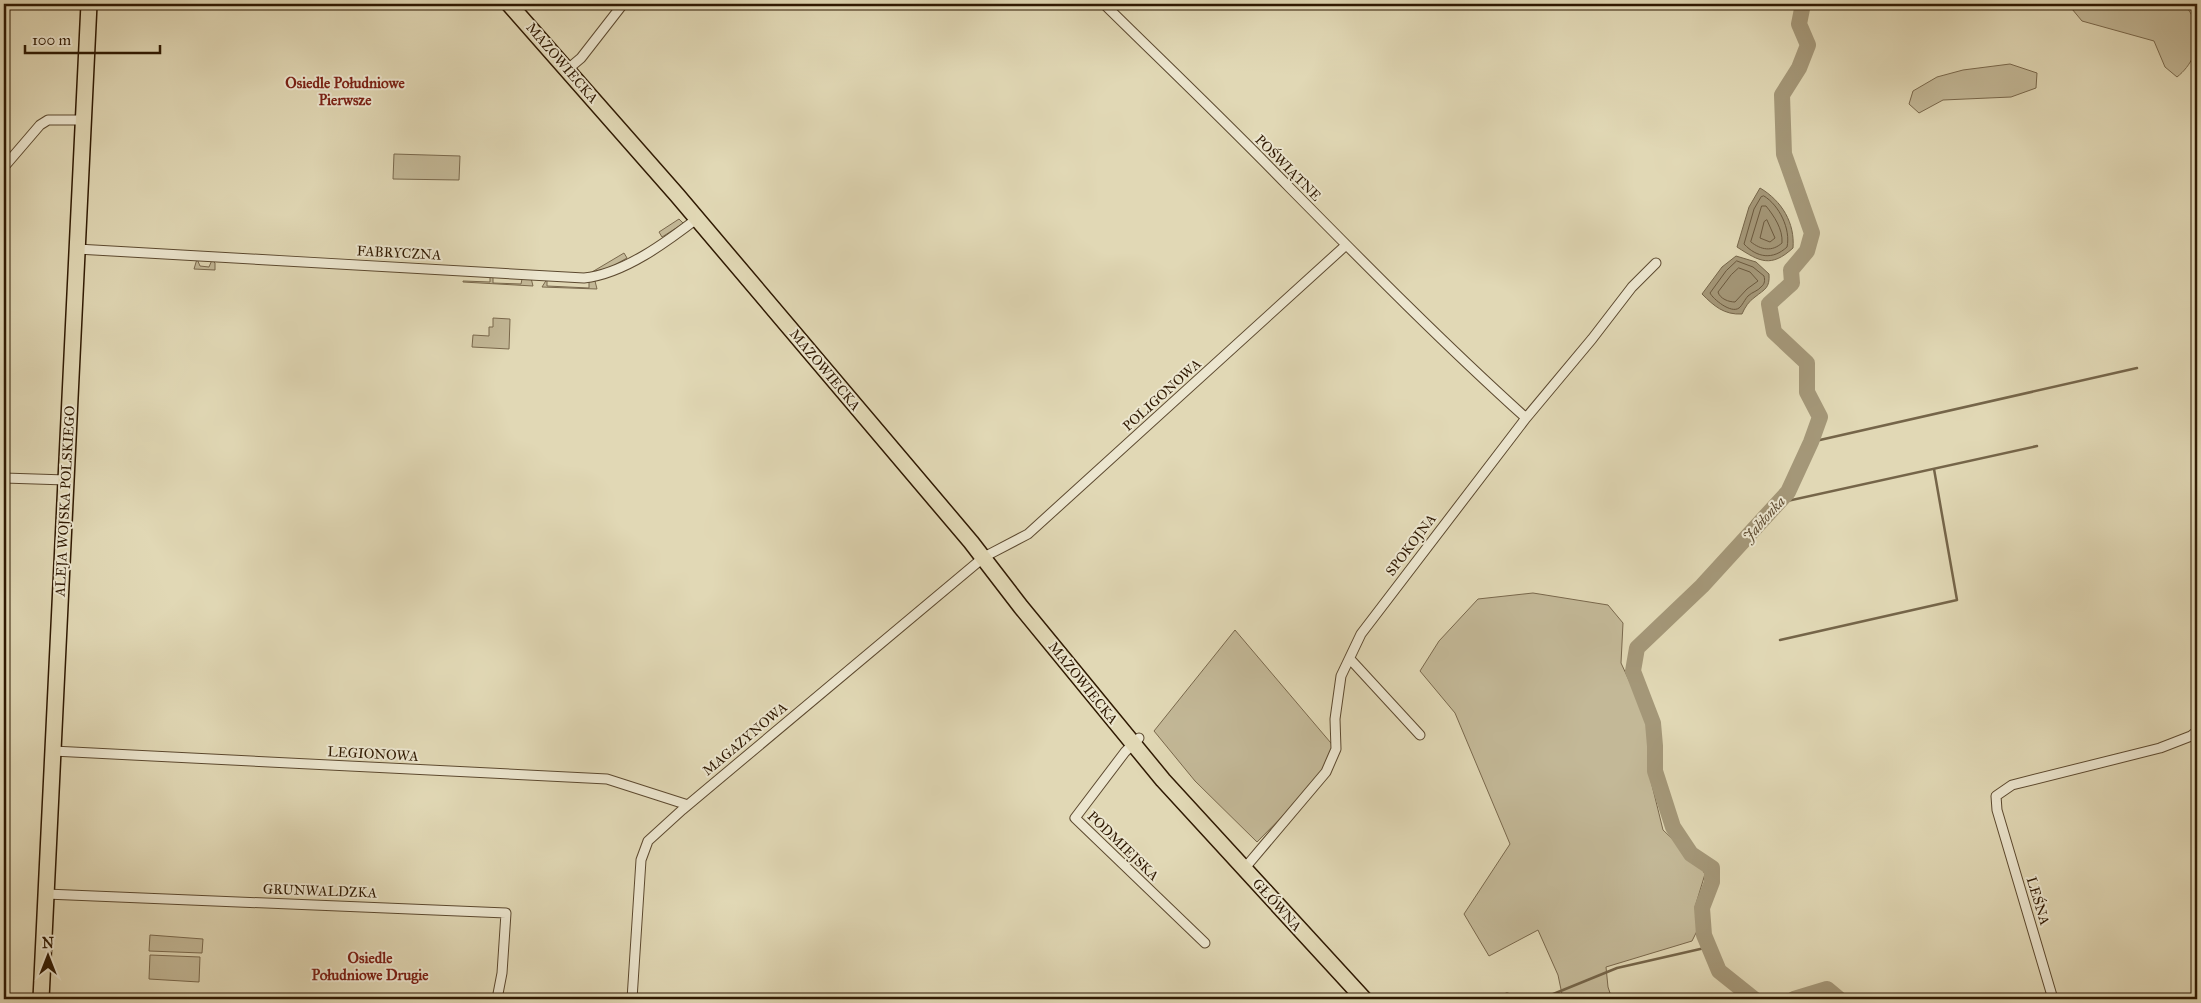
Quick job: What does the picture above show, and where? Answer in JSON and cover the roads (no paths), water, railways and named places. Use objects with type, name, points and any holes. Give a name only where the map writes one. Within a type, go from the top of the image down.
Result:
[{"type":"main road","name":"ALEJA WOJSKA POLSKIEGO","points":[[41,999],[90,4]]},
{"type":"main road","name":"MAZOWIECKA","points":[[509,4],[571,67]]},
{"type":"main road","name":"MAZOWIECKA","points":[[519,4],[700,217],[895,437],[987,556],[1136,741]]},
{"type":"main road","name":"GŁÓWNA","points":[[1136,741],[1171,778],[1192,810],[1244,869],[1364,999]]},
{"type":"street","points":[[571,67],[623,4]]},
{"type":"street","name":"POŚWIĄTNE","points":[[1104,4],[1452,351],[1526,418]]},
{"type":"street","points":[[4,167],[40,125],[48,120],[84,120]]},
{"type":"street","name":"FABRYCZNA","points":[[77,249],[584,278],[609,273],[623,266],[655,248],[700,217]]},
{"type":"street","name":"POLIGONOWA","points":[[987,556],[1028,534],[1039,525],[1345,246]]},
{"type":"street","name":"SPOKOJNA","points":[[1244,869],[1326,772],[1336,749],[1335,719],[1341,676],[1361,634],[1526,418],[1592,339],[1632,287],[1656,263]]},
{"type":"street","points":[[4,478],[66,480]]},
{"type":"street","name":"MAGAZYNOWA","points":[[632,999],[642,855],[648,841],[688,805],[987,556]]},
{"type":"street","points":[[1350,659],[1420,735]]},
{"type":"street","name":"LEŚNA","points":[[2053,999],[1997,810],[1996,796],[2012,785],[2160,748],[2191,736],[2197,731]]},
{"type":"street","name":"PODMIEJSKA","points":[[1136,741],[1125,752],[1075,818],[1204,943]]},
{"type":"street","name":"LEGIONOWA","points":[[53,752],[607,779],[688,805]]},
{"type":"street","name":"GRUNWALDZKA","points":[[46,894],[506,913],[502,973],[497,999]]},
{"type":"water","points":[[1760,188],[1781,206],[1789,221],[1793,239],[1793,248],[1778,258],[1765,261],[1737,247],[1749,207]]},
{"type":"water","points":[[1736,256],[1756,262],[1769,274],[1769,282],[1766,288],[1749,302],[1742,314],[1730,313],[1720,309],[1702,294],[1722,267]]},
{"type":"waterway","name":"Jabłonka","points":[[1754,999],[1719,971],[1704,935],[1702,908],[1712,882],[1712,868],[1691,854],[1673,827],[1655,771],[1653,723],[1633,671],[1637,648],[1702,586],[1788,492],[1811,442],[1820,417],[1807,392],[1807,363],[1774,332],[1769,304],[1792,283],[1791,270],[1807,251],[1812,233],[1784,154],[1782,95],[1799,68],[1808,45],[1799,24],[1803,4]]},
{"type":"waterway","points":[[1811,442],[2137,368]]},
{"type":"waterway","points":[[1778,503],[2037,446]]},
{"type":"waterway","points":[[1780,640],[1957,600],[1934,469]]},
{"type":"waterway","points":[[1541,999],[1617,968],[1709,947]]},
{"type":"waterway","name":"Jabłonka","points":[[1794,999],[1827,989],[1839,999]]},
{"type":"district","name":"Osiedle Południowe Pierwsze","points":[[345,92]]},
{"type":"district","name":"Osiedle Południowe Drugie","points":[[370,966]]}]
